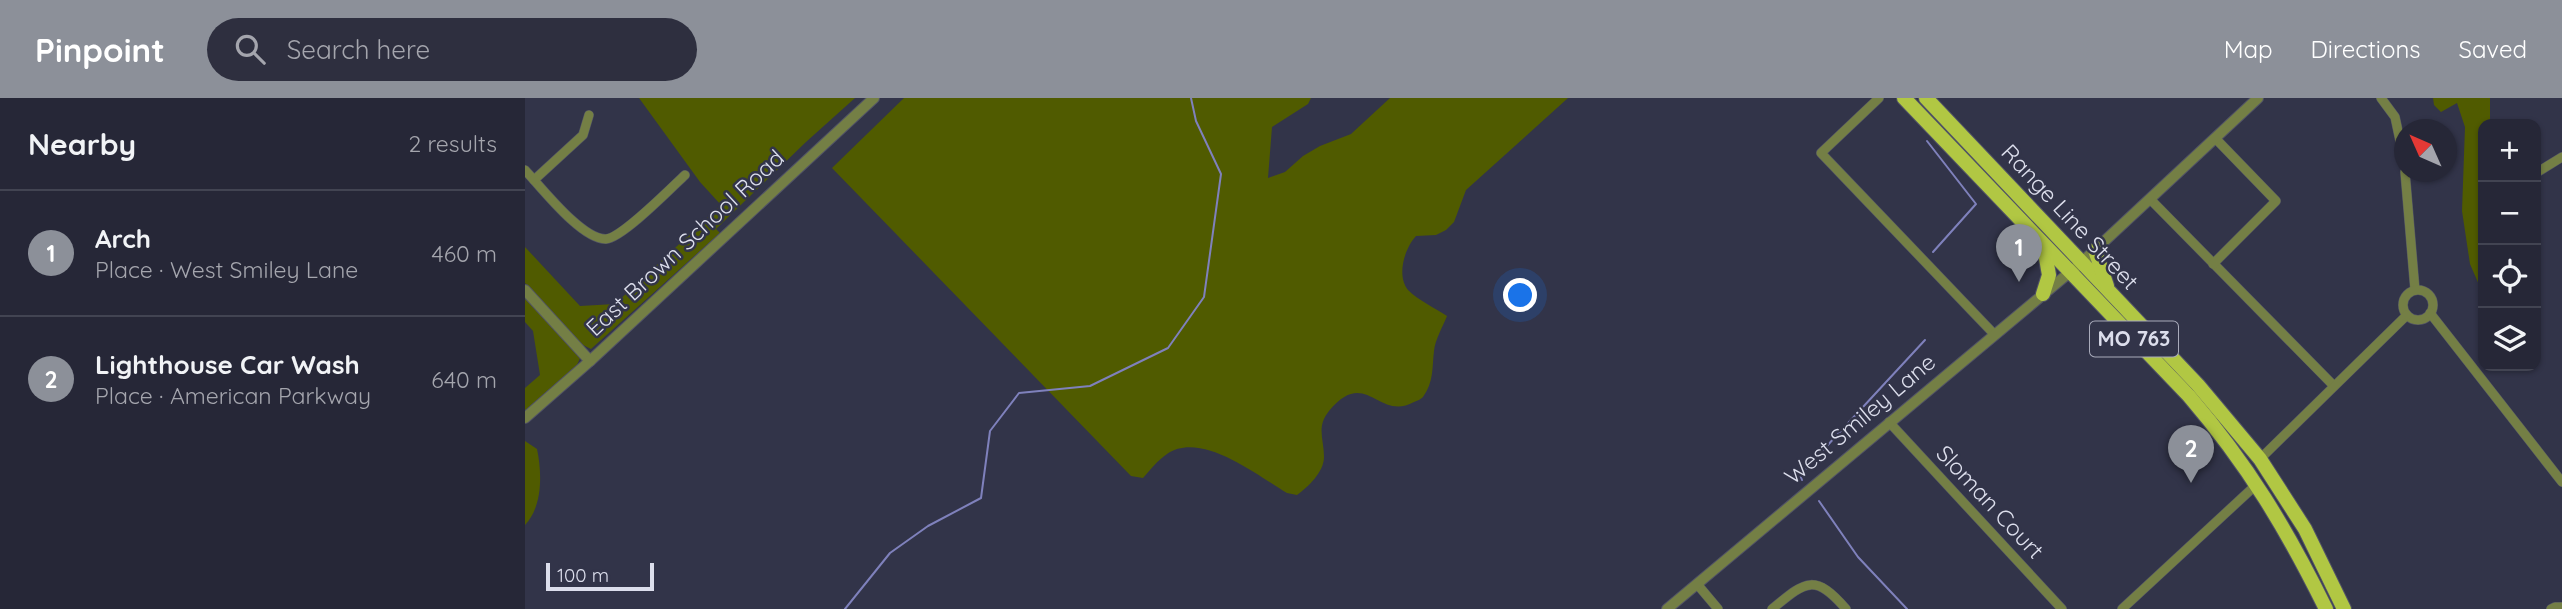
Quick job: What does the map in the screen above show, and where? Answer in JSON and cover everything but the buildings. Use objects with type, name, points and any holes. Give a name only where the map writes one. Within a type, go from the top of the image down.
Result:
[{"type":"main road","name":"Range Line Street","points":[[1904,98],[2042,243],[2109,291],[2199,385],[2260,459],[2307,533],[2344,609]]},
{"type":"main road","points":[[1915,98],[1942,114]]},
{"type":"main road","name":"Range Line Street","points":[[1926,98],[2210,420],[2257,484],[2292,541],[2326,609]]},
{"type":"main road","points":[[2042,243],[2049,275],[2043,294]]},
{"type":"main road","points":[[2095,250],[2109,291]]},
{"type":"main road","points":[[2210,420],[2237,442],[2253,461],[2260,459]]},
{"type":"main road","points":[[2257,484],[2269,487],[2281,505],[2307,533]]},
{"type":"street","name":"East Brown School Road","points":[[525,418],[874,98]]},
{"type":"street","points":[[1879,98],[1821,153],[1994,334]]},
{"type":"street","name":"West Smiley Lane","points":[[1667,609],[2076,267],[2257,98]]},
{"type":"street","points":[[2381,98],[2395,119]]},
{"type":"street","points":[[534,180],[583,135],[589,115]]},
{"type":"street","points":[[2213,264],[2276,201],[2215,138]]},
{"type":"street","points":[[2541,170],[2562,157]]},
{"type":"street","points":[[525,170],[581,228],[592,236],[606,239],[618,235],[685,175]]},
{"type":"street","points":[[2406,182],[2415,290]]},
{"type":"street","points":[[2150,199],[2334,386]]},
{"type":"street","points":[[2420,289],[2431,296],[2433,309],[2430,313],[2421,320],[2410,319],[2403,311],[2403,300],[2410,291],[2420,289]]},
{"type":"street","points":[[525,290],[590,360]]},
{"type":"street","points":[[2430,313],[2562,482]]},
{"type":"street","points":[[2260,459],[2407,315]]},
{"type":"street","name":"Sloman Court","points":[[1889,422],[2062,609]]},
{"type":"street","points":[[2122,609],[2257,484]]},
{"type":"street","points":[[1697,584],[1718,609]]},
{"type":"street","points":[[1772,609],[1799,587],[1813,584],[1824,587],[1846,609]]},
{"type":"street","points":[[2551,609],[2562,607]]},
{"type":"green space","points":[[639,98],[855,98],[716,229],[720,233],[591,349],[581,344],[525,283],[525,247],[580,306],[615,304],[721,205],[700,182]]},
{"type":"green space","points":[[904,98],[1311,98],[1308,104],[1272,127],[1268,178],[1285,172],[1303,156],[1320,146],[1351,134],[1390,98],[1568,98],[1466,190],[1454,222],[1446,230],[1436,235],[1416,236],[1408,247],[1402,269],[1404,284],[1417,297],[1447,316],[1436,342],[1431,380],[1423,397],[1402,406],[1391,406],[1363,394],[1353,393],[1342,399],[1329,411],[1323,422],[1324,457],[1321,468],[1297,495],[1287,493],[1229,458],[1196,448],[1181,448],[1167,454],[1143,478],[1131,476],[832,168]]},
{"type":"green space","points":[[2433,98],[2490,98],[2490,119],[2478,119],[2478,282],[2470,264],[2462,211],[2465,127],[2457,103],[2441,112],[2434,105]]},
{"type":"green space","points":[[525,296],[580,358],[577,365],[525,411],[525,388],[540,375],[533,331],[525,322]]},
{"type":"green space","points":[[525,441],[537,449],[540,489],[535,508],[525,525]]},
{"type":"waterway","points":[[845,609],[890,553],[928,526],[981,498],[990,431],[1019,393],[1090,386],[1168,348],[1204,297],[1221,174],[1196,121],[1191,98]]},
{"type":"waterway","points":[[1927,141],[1976,204],[1933,252]]},
{"type":"waterway","points":[[1802,480],[1800,475],[1925,340]]},
{"type":"waterway","points":[[1819,501],[1858,557],[1907,609]]},
{"type":"place","name":"Arch","points":[[2019,282]]},
{"type":"place","name":"Lighthouse Car Wash","points":[[2191,483]]}]
